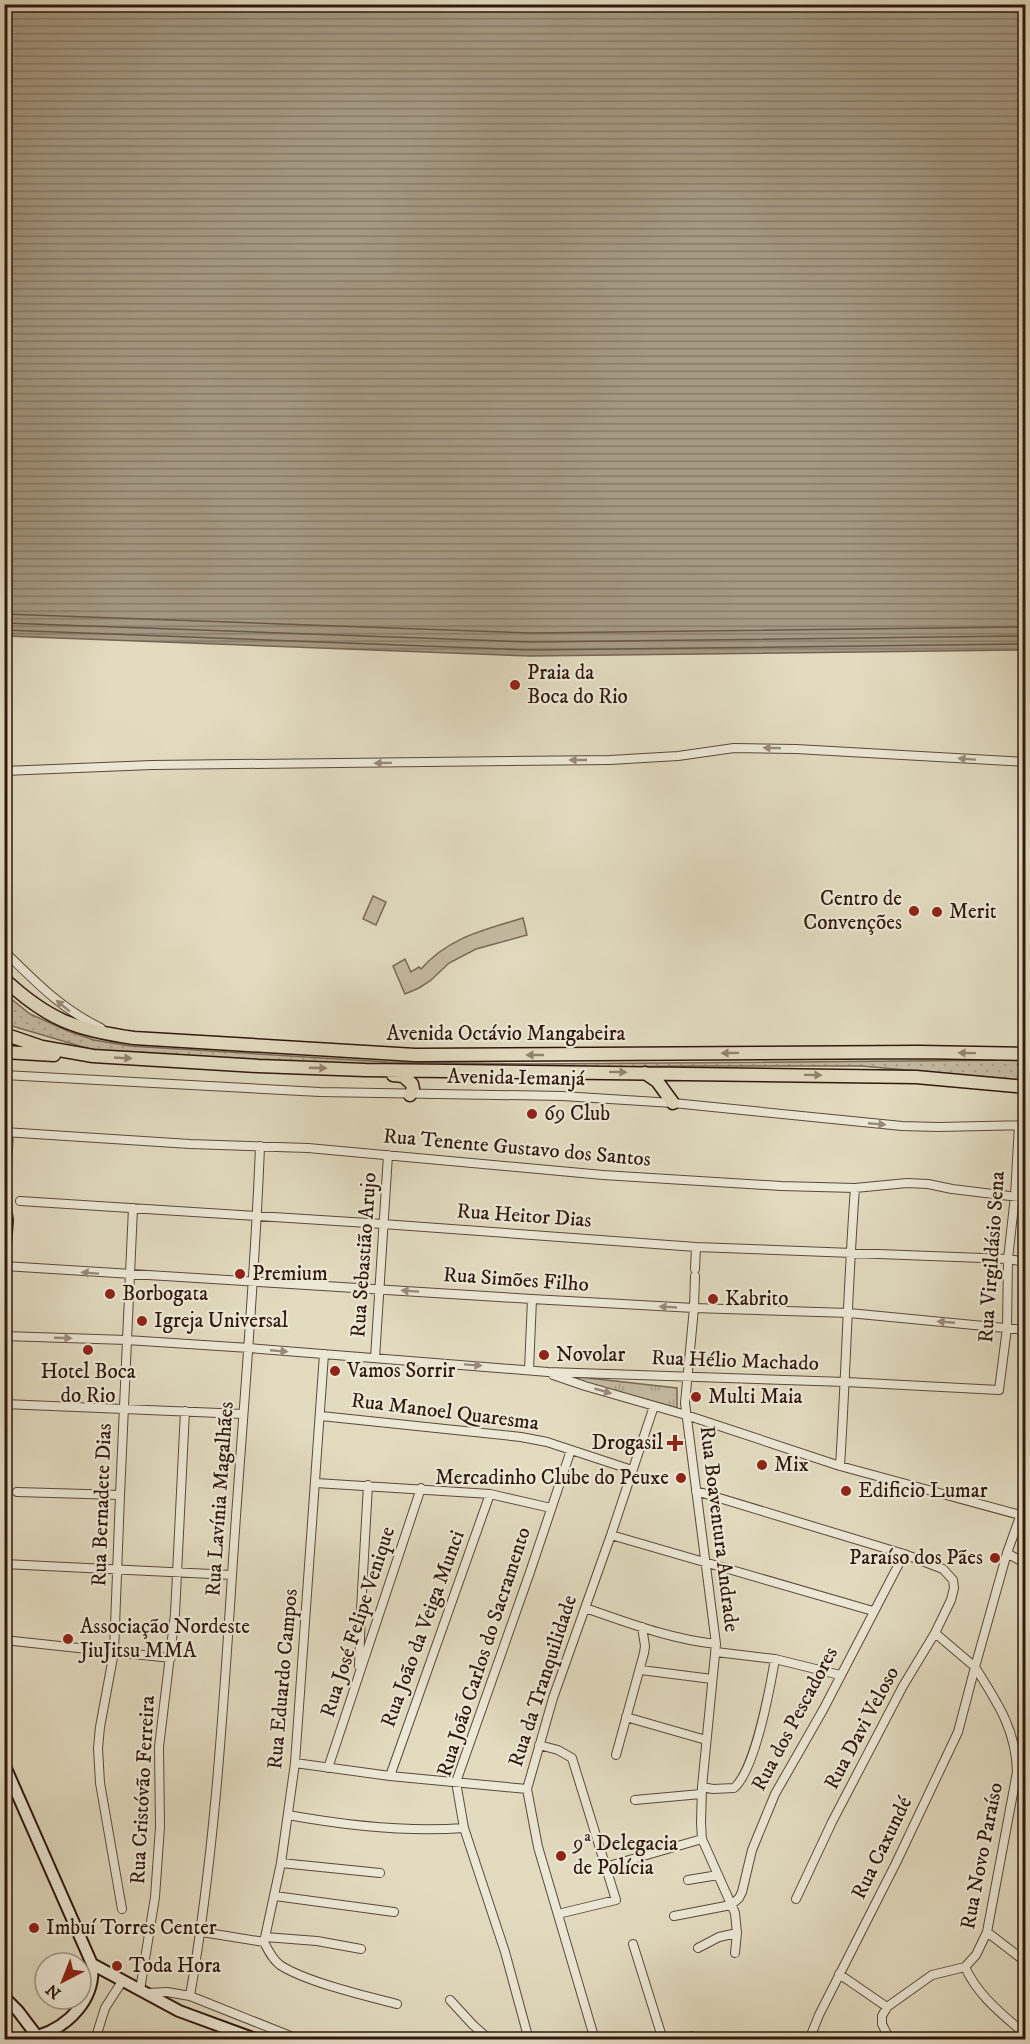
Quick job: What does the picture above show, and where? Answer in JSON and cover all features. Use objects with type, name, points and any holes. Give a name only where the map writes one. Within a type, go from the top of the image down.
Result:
[{"type":"main road","name":"Avenida Octávio Mangabeira","points":[[4,979],[28,1001],[58,1020],[90,1032],[134,1038],[415,1055],[919,1052],[1026,1054]]},
{"type":"main road","name":"Avenida Octávio Mangabeira","points":[[4,1034],[42,1047],[93,1056],[365,1070],[916,1077],[1026,1087]]},
{"type":"main road","points":[[4,1052],[93,1056]]},
{"type":"main road","points":[[365,1070],[376,1074],[403,1076],[412,1084],[413,1089],[410,1095]]},
{"type":"main road","points":[[645,1073],[657,1081],[673,1102]]},
{"type":"street","points":[[4,771],[152,765],[656,758],[734,748],[796,749],[1026,762]]},
{"type":"street","points":[[4,951],[49,994],[74,1014],[103,1029],[134,1038]]},
{"type":"street","name":"Avenida Iemanjá","points":[[4,1075],[246,1089],[410,1095],[562,1096],[673,1102],[902,1126],[1022,1125]]},
{"type":"street","name":"Rua Virgildásio Sena","points":[[999,1390],[1007,1328],[1008,1259],[1022,1125]]},
{"type":"street","name":"Rua Tenente Gustavo dos Santos","points":[[4,1132],[190,1144],[260,1146],[388,1155],[613,1176],[780,1186],[855,1188],[908,1183],[928,1184],[1026,1198]]},
{"type":"street","name":"Rua Lavínia Magalhães","points":[[190,1996],[202,1932],[221,1740],[249,1348],[260,1146]]},
{"type":"street","name":"Rua Sebastião Arujo","points":[[375,1358],[388,1155]]},
{"type":"street","points":[[840,1466],[855,1188]]},
{"type":"street","name":"Rua Heitor Dias","points":[[20,1201],[696,1247],[1008,1259],[1026,1262]]},
{"type":"street","points":[[4,1202],[7,1220],[4,1262]]},
{"type":"street","name":"Rua Bernadete Dias","points":[[123,1909],[98,1764],[100,1727],[114,1652],[133,1208]]},
{"type":"street","name":"Rua Boaventura Andrade","points":[[696,1247],[686,1415],[716,1648],[701,1790],[702,1839]]},
{"type":"street","name":"Rua Simões Filho","points":[[4,1266],[131,1276],[532,1299],[694,1308],[849,1313],[1026,1330]]},
{"type":"street","points":[[529,1370],[532,1299]]},
{"type":"street","name":"Rua Hélio Machado","points":[[4,1336],[127,1340],[249,1348],[548,1372],[846,1382],[999,1390]]},
{"type":"street","name":"Rua Eduardo Campos","points":[[265,1939],[282,1863],[295,1763],[324,1354]]},
{"type":"street","points":[[548,1372],[585,1386],[686,1415],[840,1466],[1020,1515]]},
{"type":"street","points":[[4,1404],[243,1414]]},
{"type":"street","name":"Rua da Tranquilidade","points":[[594,2040],[538,1847],[527,1790],[538,1745],[654,1406]]},
{"type":"street","name":"Rua Cristóvão Ferreira","points":[[144,1991],[155,1897],[160,1827],[159,1747],[171,1658],[178,1573],[185,1411]]},
{"type":"street","name":"Rua Manoel Quaresma","points":[[321,1416],[502,1434],[547,1442],[632,1470]]},
{"type":"street","name":"Rua João Carlos do Sacramento","points":[[529,2040],[501,1941],[464,1828],[456,1782],[571,1450]]},
{"type":"street","points":[[316,1483],[490,1494],[551,1508]]},
{"type":"street","points":[[359,1674],[368,1485]]},
{"type":"street","name":"Rua José Felipe Venique","points":[[328,1768],[422,1488]]},
{"type":"street","points":[[696,1491],[904,1554]]},
{"type":"street","points":[[17,1492],[120,1495]]},
{"type":"street","name":"Rua João da Veiga Munci","points":[[390,1776],[490,1494]]},
{"type":"street","points":[[975,1667],[1007,1553],[1026,1500]]},
{"type":"street","points":[[611,1535],[873,1611]]},
{"type":"street","points":[[1007,1553],[1026,1564]]},
{"type":"street","name":"Rua Davi Veloso","points":[[796,1899],[832,1822],[903,1686],[936,1634],[954,1588],[950,1575],[935,1566],[904,1554]]},
{"type":"street","name":"Rua dos Pescadores","points":[[731,1905],[740,1898],[742,1893],[752,1850],[772,1801],[824,1710],[904,1554]]},
{"type":"street","points":[[4,1564],[232,1575]]},
{"type":"street","points":[[585,1608],[681,1640],[840,1675]]},
{"type":"street","points":[[616,1755],[641,1670],[645,1646],[642,1627]]},
{"type":"street","name":"Rua Novo Paraíso","points":[[936,1634],[975,1667],[1003,1712],[1012,1733],[1016,1751],[1017,1772],[987,1932],[976,1955],[965,1967]]},
{"type":"street","points":[[4,1640],[171,1658]]},
{"type":"street","points":[[635,1800],[701,1790],[734,1788],[742,1779],[765,1712],[775,1659]]},
{"type":"street","name":"Rua Caxundé","points":[[809,2040],[958,1732],[975,1667]]},
{"type":"street","points":[[641,1670],[712,1679]]},
{"type":"street","points":[[626,1717],[706,1740]]},
{"type":"street","points":[[538,1745],[558,1750],[572,1758],[616,1900],[558,1914]]},
{"type":"street","points":[[295,1763],[390,1776],[527,1790]]},
{"type":"street","points":[[4,1764],[86,1951]]},
{"type":"street","points":[[288,1815],[348,1823],[443,1829],[464,1828]]},
{"type":"street","points":[[605,1867],[702,1839],[735,1913],[737,1933],[735,1953]]},
{"type":"street","points":[[282,1863],[380,1873]]},
{"type":"street","points":[[688,1880],[718,1875]]},
{"type":"street","points":[[275,1896],[394,1912]]},
{"type":"street","points":[[674,1916],[731,1905]]},
{"type":"street","points":[[202,1932],[265,1939],[317,1941],[362,1949]]},
{"type":"street","points":[[987,1932],[1026,1962]]},
{"type":"street","points":[[698,1948],[719,1937],[737,1933]]},
{"type":"street","points":[[265,1939],[272,1957],[288,1969],[322,1982],[397,2004]]},
{"type":"street","points":[[633,1944],[663,2040]]},
{"type":"street","points":[[93,1965],[186,2014],[258,2040]]},
{"type":"street","points":[[890,2040],[882,2024],[882,2016],[887,2007],[932,1975],[965,1967],[970,1979],[987,2001],[1026,2035]]},
{"type":"street","points":[[839,1974],[887,2007]]},
{"type":"street","points":[[95,2040],[105,2008],[123,1980]]},
{"type":"street","points":[[144,1991],[190,1996],[298,2038]]},
{"type":"street","points":[[4,1997],[39,2038],[64,2023],[76,2011]]},
{"type":"street","points":[[450,2000],[490,2040]]},
{"type":"street","points":[[678,2040],[692,2036]]},
{"type":"green space","points":[[373,896],[386,902],[376,925],[363,919]]},
{"type":"green space","points":[[523,918],[527,935],[476,949],[449,963],[430,981],[405,994],[393,966],[405,959],[411,972],[419,967],[421,969],[443,949],[455,942]]},
{"type":"green space","points":[[4,993],[30,1014],[68,1031],[94,1040],[130,1046],[387,1062],[534,1064],[1025,1060],[1025,1081],[862,1066],[534,1068],[388,1066],[130,1053],[90,1049],[5,1024]]},
{"type":"green space","points":[[4,1136],[13,1137],[10,1193],[7,1193],[5,1187]]},
{"type":"green space","points":[[579,1377],[677,1388],[677,1408],[579,1381]]},
{"type":"water","points":[[5,4],[1025,5],[1025,650],[530,656],[5,636]]},
{"type":"place","name":"Praia da Boca do Rio","points":[[515,685]]},
{"type":"place","name":"Centro de Convenções","points":[[914,911]]},
{"type":"place","name":"Merit","points":[[937,912]]},
{"type":"place","name":"69 Club","points":[[532,1114]]},
{"type":"place","name":"Premium","points":[[240,1274]]},
{"type":"place","name":"Borbogata","points":[[110,1294]]},
{"type":"place","name":"Kabrito","points":[[713,1299]]},
{"type":"place","name":"Igreja Universal","points":[[142,1321]]},
{"type":"place","name":"Hotel Boca do Rio","points":[[88,1350]]},
{"type":"place","name":"Novolar","points":[[544,1355]]},
{"type":"place","name":"Vamos Sorrir","points":[[335,1371]]},
{"type":"place","name":"Multi Maia","points":[[696,1397]]},
{"type":"place","name":"Drogasil","points":[[675,1443]]},
{"type":"place","name":"Mix","points":[[762,1465]]},
{"type":"place","name":"Mercadinho Clube do Peuxe","points":[[681,1478]]},
{"type":"place","name":"Edificio Lumar","points":[[846,1491]]},
{"type":"place","name":"Paraíso dos Pães","points":[[995,1558]]},
{"type":"place","name":"Associação Nordeste JiuJitsu MMA","points":[[68,1639]]},
{"type":"place","name":"9ª Delegacia de Polícia","points":[[561,1856]]},
{"type":"place","name":"Imbuí Torres Center","points":[[34,1928]]},
{"type":"place","name":"Toda Hora","points":[[117,1966]]}]
